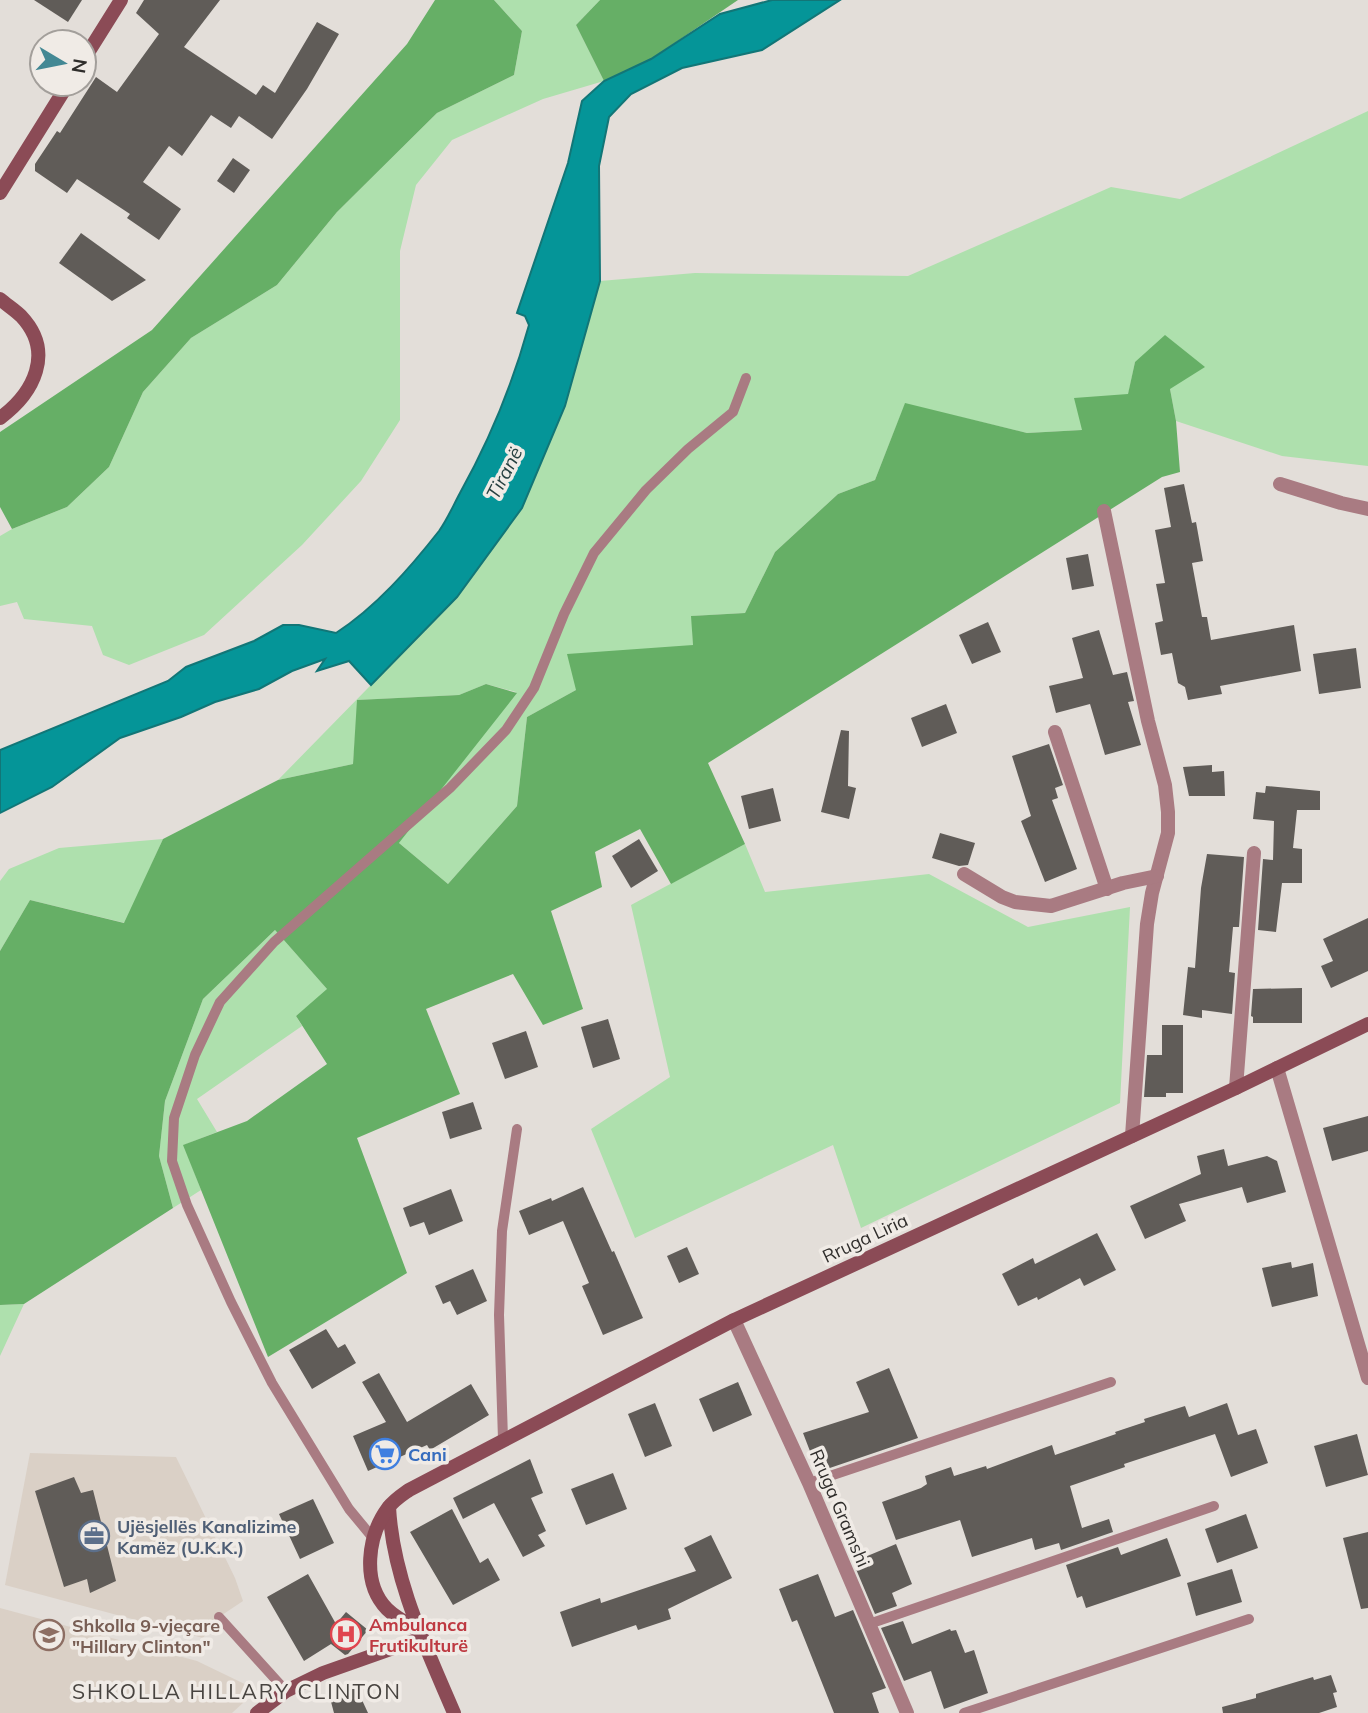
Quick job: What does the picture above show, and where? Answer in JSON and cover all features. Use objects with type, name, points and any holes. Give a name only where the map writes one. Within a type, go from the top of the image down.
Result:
[{"type":"main road","points":[[98,37],[121,0]]},
{"type":"main road","points":[[0,193],[59,98]]},
{"type":"main road","points":[[0,299],[21,315],[31,328],[39,358],[35,376],[26,394],[0,418]]},
{"type":"main road","name":"Rruga Liria","points":[[389,1507],[409,1490],[503,1439],[734,1320],[1236,1088],[1368,1024]]},
{"type":"main road","points":[[389,1507],[380,1519],[373,1538],[372,1576],[381,1601],[420,1634]]},
{"type":"main road","points":[[389,1507],[398,1569],[420,1634],[454,1713]]},
{"type":"main road","points":[[257,1713],[286,1691],[323,1673],[420,1634]]},
{"type":"street","points":[[1280,484],[1368,509]]},
{"type":"street","points":[[1104,511],[1168,812],[1168,833],[1147,924],[1132,1136]]},
{"type":"street","points":[[1055,732],[1107,889]]},
{"type":"street","points":[[1236,1088],[1254,853]]},
{"type":"street","points":[[964,874],[1002,898],[1030,905],[1051,906],[1157,876]]},
{"type":"street","points":[[1277,1068],[1368,1378]]},
{"type":"street","name":"Rruga Gramshi","points":[[734,1320],[809,1483],[907,1713]]},
{"type":"lane","points":[[373,1538],[349,1509],[272,1383],[231,1302],[187,1205],[172,1161],[174,1118],[195,1055],[220,1002],[274,942],[450,788],[506,730],[534,688],[564,614],[594,553],[646,490],[688,449],[733,412],[746,378]]},
{"type":"lane","points":[[503,1439],[499,1315],[502,1231],[517,1129]]},
{"type":"lane","points":[[809,1483],[1111,1382]]},
{"type":"lane","points":[[869,1624],[1214,1506]]},
{"type":"lane","points":[[219,1617],[286,1691]]},
{"type":"lane","points":[[964,1713],[1249,1619]]},
{"type":"shaded area","points":[[30,1453],[176,1457],[235,1578],[243,1601],[219,1617],[203,1638],[5,1585]]},
{"type":"shaded area","name":"Shkolla 9-vjeçare \"Hillary Clinton\"","points":[[0,1608],[197,1661],[257,1690],[232,1713],[0,1713]]},
{"type":"green space","points":[[435,0],[494,0],[522,31],[514,75],[437,113],[337,212],[277,285],[191,338],[143,392],[109,467],[67,507],[12,529],[0,507],[0,432],[152,330],[407,44]]},
{"type":"green space","points":[[494,0],[600,0],[576,25],[604,81],[543,99],[452,140],[416,185],[400,251],[400,420],[361,481],[302,545],[204,635],[129,665],[103,655],[92,626],[24,619],[17,602],[0,606],[0,536],[67,507],[109,467],[143,392],[191,338],[277,285],[337,212],[437,113],[514,75],[522,31]]},
{"type":"green space","points":[[600,0],[738,0],[651,59],[604,81],[576,25]]},
{"type":"green space","points":[[1368,111],[1368,466],[1282,456],[1176,421],[1170,389],[1135,362],[1128,395],[1082,430],[1027,433],[905,404],[875,480],[838,494],[775,552],[745,613],[692,616],[693,645],[576,690],[527,717],[517,806],[448,884],[399,843],[516,692],[486,684],[459,695],[358,700],[353,764],[278,780],[457,597],[522,508],[565,406],[600,281],[695,273],[908,276],[1111,187],[1180,199]]},
{"type":"green space","points":[[1165,335],[1205,367],[1170,389],[1176,421],[1180,472],[1162,477],[708,763],[745,844],[671,884],[640,829],[595,852],[602,887],[551,911],[583,1009],[543,1025],[513,974],[426,1009],[460,1094],[357,1138],[407,1273],[268,1357],[183,1145],[247,1121],[327,1064],[296,1016],[327,989],[275,930],[203,999],[165,1101],[159,1156],[173,1208],[24,1304],[0,1305],[0,951],[30,900],[124,923],[163,839],[278,780],[353,764],[357,700],[459,695],[486,684],[517,693],[399,843],[448,884],[517,806],[527,717],[576,690],[567,654],[693,645],[691,616],[745,613],[775,552],[838,494],[875,480],[905,403],[1027,433],[1082,430],[1074,398],[1128,394],[1135,362]]},
{"type":"green space","points":[[163,839],[125,923],[30,900],[0,951],[0,881],[9,869],[59,848]]},
{"type":"green space","points":[[745,844],[765,892],[929,874],[1028,927],[1130,907],[1120,1103],[861,1228],[833,1145],[635,1238],[591,1129],[670,1077],[631,905]]},
{"type":"green space","points":[[275,930],[328,990],[296,1016],[302,1026],[197,1099],[217,1132],[184,1145],[201,1190],[173,1208],[159,1156],[165,1101],[203,999]]},
{"type":"green space","points":[[24,1304],[0,1356],[0,1305]]},
{"type":"water","name":"Tiranë","points":[[772,0],[840,0],[762,50],[682,68],[631,94],[609,117],[599,166],[600,281],[565,406],[522,508],[457,597],[371,685],[349,661],[317,671],[325,659],[292,671],[259,689],[215,702],[120,738],[52,787],[0,813],[0,750],[168,681],[186,667],[254,641],[283,625],[299,625],[336,633],[392,586],[445,522],[481,453],[508,390],[529,325],[525,316],[517,313],[568,163],[582,101],[604,81],[651,59],[720,14]]},
{"type":"building","points":[[34,0],[82,0],[68,22]]},
{"type":"building","points":[[144,0],[220,0],[184,47],[256,95],[263,85],[275,93],[317,22],[339,34],[307,89],[272,139],[239,116],[231,128],[211,115],[182,156],[169,146],[143,182],[181,209],[159,240],[127,218],[130,214],[77,179],[67,193],[35,171],[35,164],[57,131],[60,133],[82,98],[98,98],[98,78],[117,92],[159,34],[136,13]]},
{"type":"building","points":[[233,158],[250,170],[234,193],[217,181]]},
{"type":"building","points":[[81,233],[146,280],[112,301],[59,263]]},
{"type":"building","points":[[1184,484],[1192,523],[1196,522],[1203,561],[1192,563],[1202,617],[1207,617],[1211,640],[1294,625],[1301,671],[1220,686],[1222,694],[1188,700],[1185,687],[1178,683],[1172,653],[1161,655],[1155,623],[1163,621],[1156,584],[1165,583],[1155,530],[1171,527],[1164,488]]},
{"type":"building","points":[[1088,554],[1094,586],[1072,590],[1066,558]]},
{"type":"building","points":[[988,622],[1001,652],[972,664],[959,635]]},
{"type":"building","points":[[1099,630],[1113,675],[1127,672],[1134,701],[1128,702],[1141,745],[1105,755],[1090,704],[1056,713],[1049,686],[1083,678],[1072,638]]},
{"type":"building","points":[[1356,648],[1361,688],[1319,694],[1313,654]]},
{"type":"building","points":[[946,704],[957,733],[922,747],[911,718]]},
{"type":"building","points":[[841,730],[849,731],[848,786],[856,788],[849,819],[821,812]]},
{"type":"building","points":[[1049,744],[1063,785],[1055,788],[1058,798],[1052,800],[1077,869],[1045,882],[1021,821],[1031,816],[1012,756]]},
{"type":"building","points":[[1212,765],[1212,772],[1224,771],[1225,796],[1189,796],[1183,767]]},
{"type":"building","points":[[1266,786],[1320,791],[1320,810],[1297,810],[1293,848],[1302,849],[1302,883],[1282,883],[1276,932],[1258,930],[1263,859],[1273,860],[1274,821],[1253,819],[1256,792],[1265,793]]},
{"type":"building","points":[[773,788],[781,821],[749,829],[741,796]]},
{"type":"building","points":[[940,833],[975,843],[968,865],[959,866],[932,858]]},
{"type":"building","points":[[639,839],[658,871],[631,888],[612,856]]},
{"type":"building","points":[[1207,854],[1244,857],[1239,927],[1233,927],[1229,972],[1235,973],[1232,1014],[1202,1010],[1202,1018],[1183,1015],[1188,967],[1195,968],[1201,888]]},
{"type":"building","points":[[1368,918],[1368,971],[1331,988],[1321,966],[1333,961],[1323,939]]},
{"type":"building","points":[[1302,988],[1302,1023],[1253,1023],[1253,989]]},
{"type":"building","points":[[608,1019],[620,1059],[593,1068],[581,1027]]},
{"type":"building","points":[[1162,1025],[1183,1025],[1183,1093],[1166,1093],[1166,1097],[1144,1097],[1147,1055],[1162,1055]]},
{"type":"building","points":[[526,1031],[538,1067],[505,1079],[492,1043]]},
{"type":"building","points":[[473,1102],[482,1129],[450,1139],[442,1112]]},
{"type":"building","points":[[1368,1116],[1368,1151],[1332,1161],[1323,1128]]},
{"type":"building","points":[[1224,1149],[1228,1166],[1267,1156],[1277,1161],[1286,1192],[1247,1203],[1242,1187],[1179,1204],[1186,1221],[1145,1239],[1130,1206],[1201,1174],[1197,1156]]},
{"type":"building","points":[[583,1187],[643,1318],[603,1335],[582,1286],[589,1283],[563,1221],[529,1235],[519,1211],[551,1198],[552,1201]]},
{"type":"building","points":[[451,1189],[463,1221],[429,1235],[424,1222],[410,1227],[403,1208]]},
{"type":"building","points":[[1097,1233],[1116,1270],[1084,1286],[1080,1278],[1038,1300],[1037,1297],[1018,1306],[1002,1274],[1033,1258],[1035,1264]]},
{"type":"building","points":[[687,1247],[699,1274],[679,1283],[667,1256]]},
{"type":"building","points":[[1291,1262],[1292,1268],[1313,1263],[1318,1296],[1272,1307],[1262,1268]]},
{"type":"building","points":[[473,1269],[487,1301],[457,1315],[450,1301],[443,1304],[435,1286]]},
{"type":"building","points":[[326,1329],[338,1348],[345,1344],[356,1363],[312,1389],[289,1350]]},
{"type":"building","points":[[889,1368],[918,1438],[818,1472],[803,1433],[869,1412],[856,1382]]},
{"type":"building","points":[[379,1373],[407,1422],[471,1384],[489,1415],[430,1450],[427,1445],[368,1471],[353,1436],[386,1422],[362,1382]]},
{"type":"building","points":[[738,1382],[752,1415],[713,1432],[699,1399]]},
{"type":"building","points":[[655,1403],[672,1446],[645,1457],[628,1414]]},
{"type":"building","points":[[1227,1403],[1238,1435],[1256,1429],[1268,1463],[1231,1477],[1215,1434],[1124,1464],[1125,1467],[1070,1486],[1082,1528],[1109,1519],[1113,1532],[1061,1550],[1059,1543],[1035,1550],[1032,1538],[972,1557],[960,1520],[896,1540],[882,1502],[921,1488],[927,1484],[925,1476],[951,1467],[954,1476],[986,1466],[987,1469],[1052,1445],[1055,1455],[1116,1434],[1115,1432],[1145,1422],[1144,1419],[1185,1406],[1189,1417]]},
{"type":"building","points":[[1357,1434],[1368,1475],[1326,1487],[1314,1446]]},
{"type":"building","points":[[530,1459],[543,1493],[531,1498],[546,1531],[538,1535],[545,1546],[523,1557],[494,1503],[463,1519],[453,1498]]},
{"type":"building","points":[[613,1473],[627,1509],[586,1525],[571,1489]]},
{"type":"building","points":[[74,1477],[81,1493],[93,1490],[116,1581],[90,1593],[87,1579],[64,1587],[35,1491]]},
{"type":"building","points":[[313,1499],[334,1543],[300,1559],[279,1514]]},
{"type":"building","points":[[452,1509],[480,1563],[488,1558],[500,1580],[453,1605],[410,1532]]},
{"type":"building","points":[[1246,1514],[1258,1548],[1217,1563],[1205,1529]]},
{"type":"building","points":[[1368,1532],[1368,1608],[1361,1609],[1343,1538]]},
{"type":"building","points":[[711,1535],[732,1578],[668,1609],[671,1619],[638,1630],[636,1625],[572,1647],[560,1612],[600,1598],[601,1603],[696,1571],[684,1548]]},
{"type":"building","points":[[1167,1538],[1181,1576],[1086,1608],[1082,1596],[1077,1598],[1066,1565],[1118,1547],[1121,1555]]},
{"type":"building","points":[[896,1544],[912,1584],[892,1593],[897,1606],[875,1614],[853,1562]]},
{"type":"building","points":[[1232,1569],[1242,1602],[1196,1616],[1187,1583]]},
{"type":"building","points":[[308,1574],[336,1624],[346,1612],[368,1630],[348,1654],[345,1655],[331,1644],[304,1661],[267,1597]]},
{"type":"building","points":[[818,1574],[835,1617],[853,1610],[886,1688],[872,1693],[879,1713],[834,1713],[797,1620],[792,1622],[779,1589]]},
{"type":"building","points":[[903,1621],[912,1644],[950,1629],[956,1630],[965,1653],[974,1650],[988,1693],[944,1709],[931,1671],[904,1681],[881,1628]]},
{"type":"building","points":[[1331,1675],[1337,1692],[1333,1693],[1337,1707],[1319,1713],[1223,1713],[1222,1707],[1256,1698],[1256,1694],[1313,1677],[1314,1680]]},
{"type":"building","points":[[356,1687],[368,1713],[334,1713],[330,1698]]},
{"type":"place","name":"Cani","points":[[385,1454]]},
{"type":"place","name":"Ujësjellës Kanalizime Kamëz (U.K.K.)","points":[[94,1536]]},
{"type":"place","name":"Ambulanca Frutikulturë","points":[[346,1634]]},
{"type":"place","name":"Shkolla 9-vjeçare \"Hillary Clinton\"","points":[[49,1635]]},
{"type":"district","name":"SHKOLLA HILLARY CLINTON","points":[[237,1691]]}]
